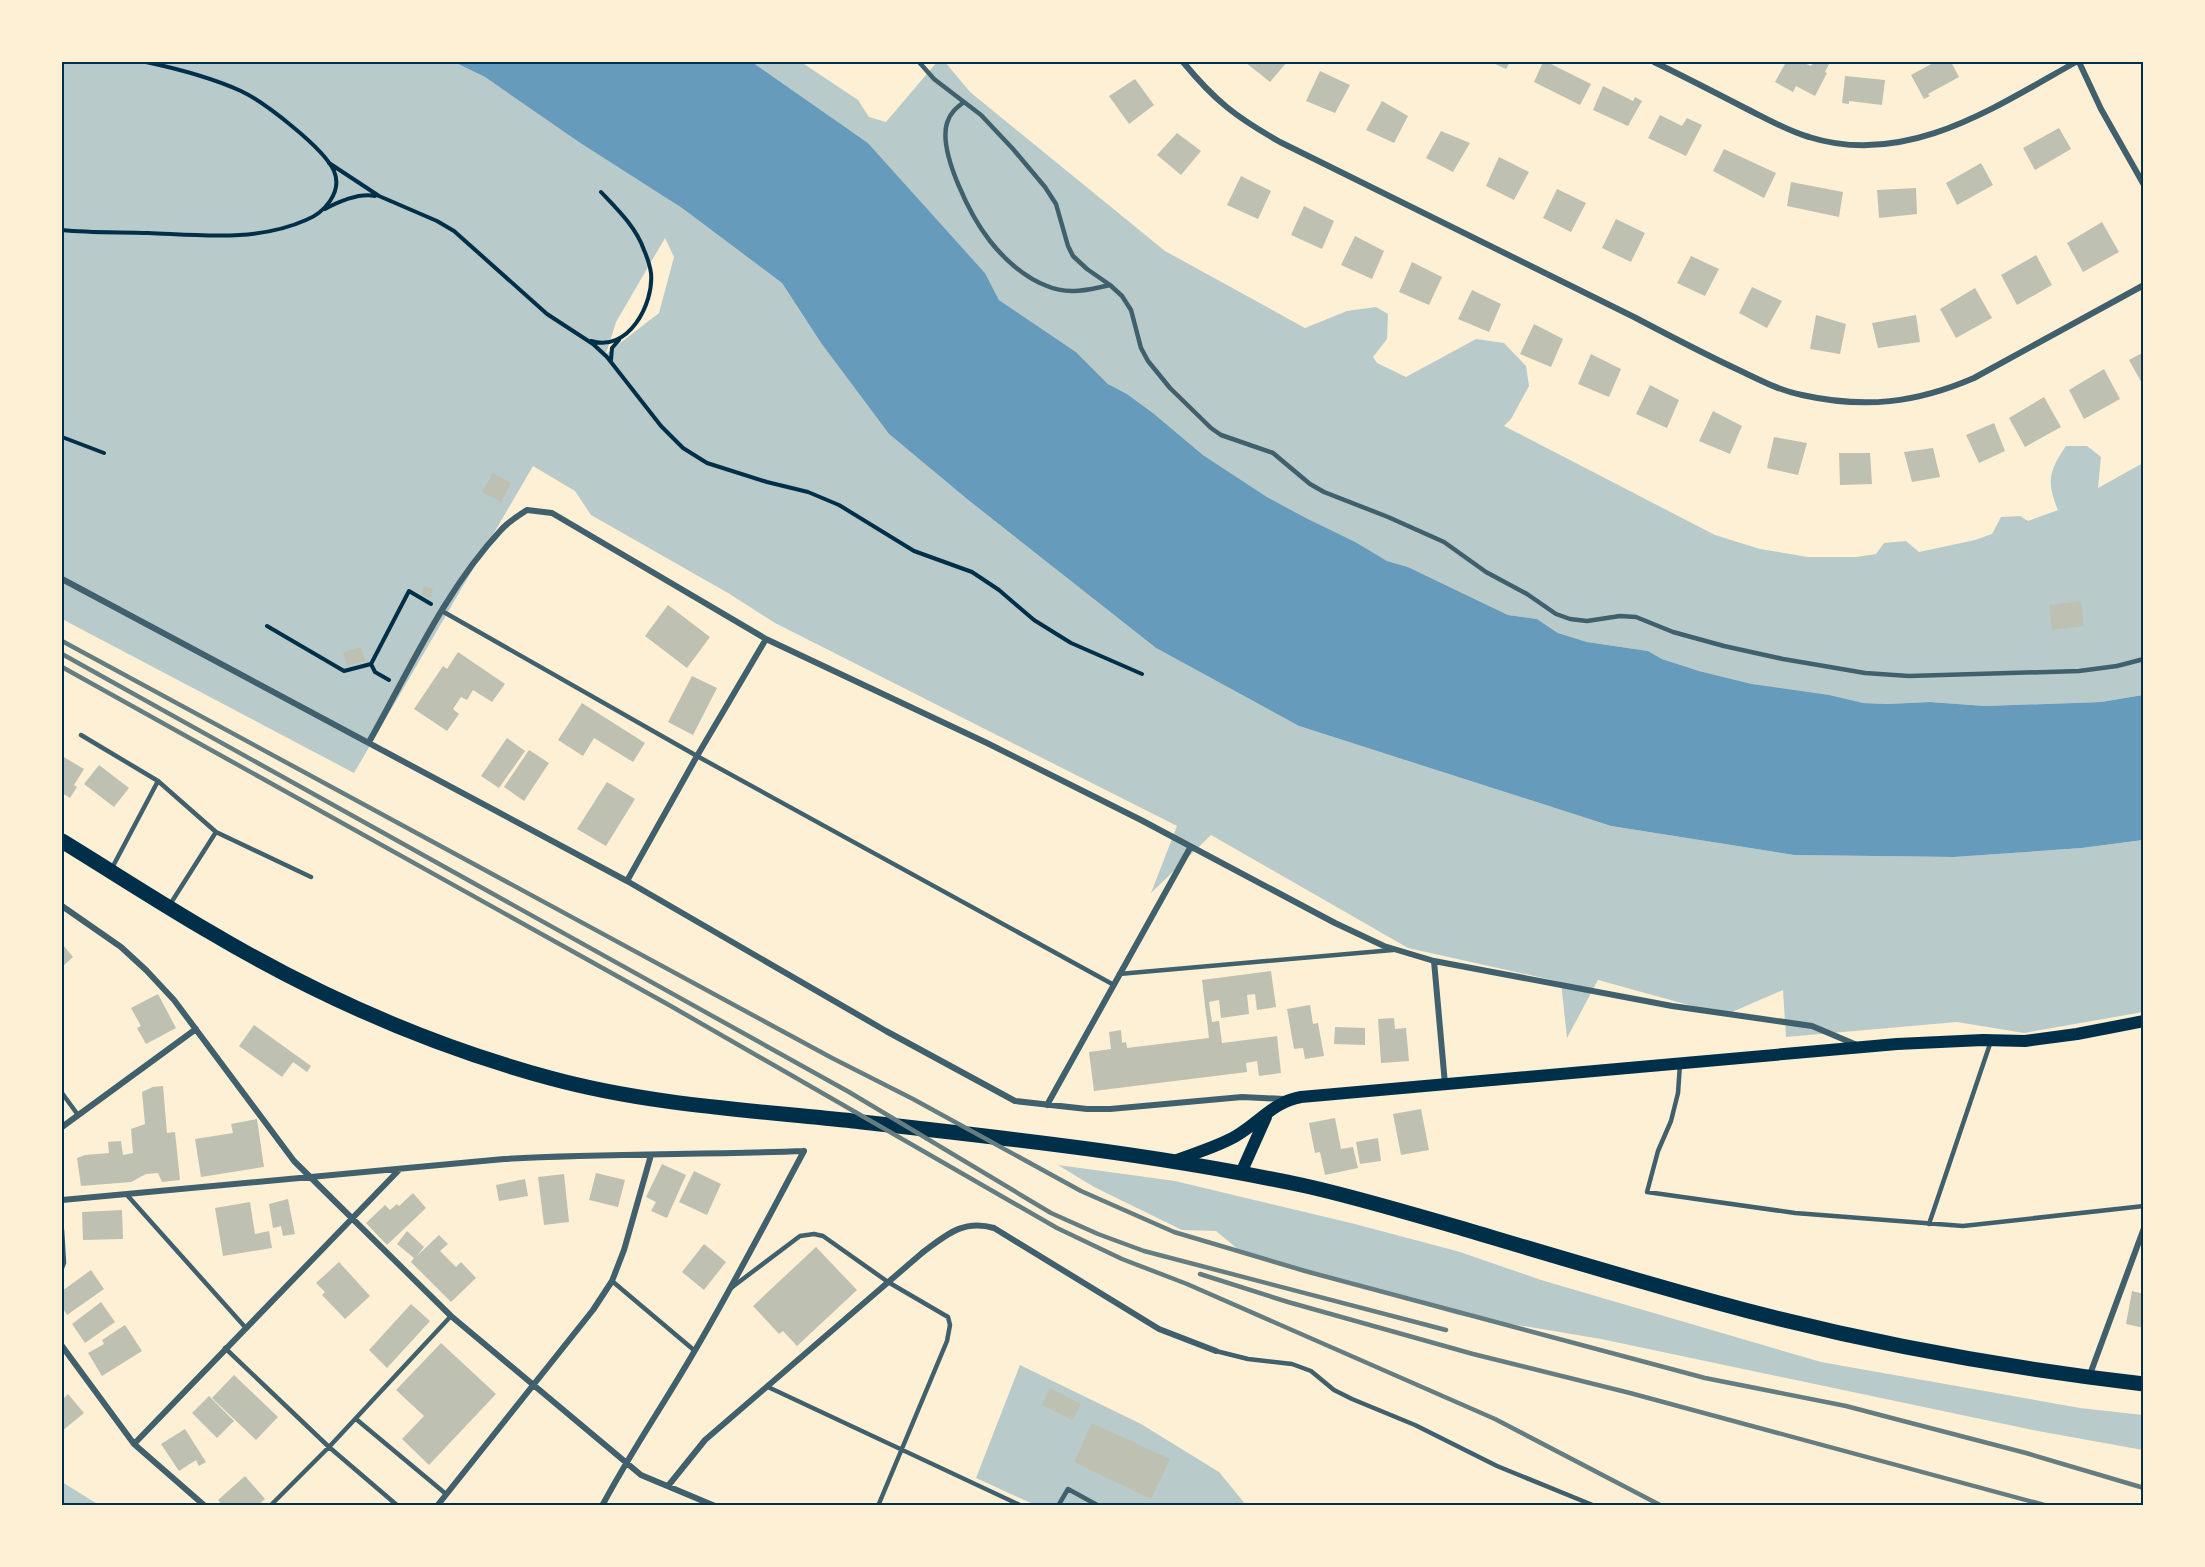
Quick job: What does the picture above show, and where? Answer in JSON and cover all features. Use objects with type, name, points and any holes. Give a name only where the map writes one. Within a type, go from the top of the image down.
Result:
[{"type":"main road","points":[[62,841],[209,932],[331,996],[427,1037],[502,1064],[556,1080],[668,1102],[1045,1142],[1241,1173],[1315,1188],[1391,1208],[1713,1302],[1858,1339],[1988,1364],[2144,1384]]},
{"type":"main road","points":[[1174,1161],[1217,1145],[1250,1127],[1277,1104],[1288,1099],[1863,1048],[1991,1040],[2025,1041],[2144,1021]]},
{"type":"main road","points":[[1241,1173],[1260,1126],[1268,1113]]},
{"type":"street","points":[[1183,62],[1220,103],[1248,124],[1280,142],[1709,357],[1772,386],[1799,395],[1856,402],[1888,402],[1918,398],[1947,389],[1974,378],[2144,285]]},
{"type":"street","points":[[1654,62],[1806,137],[1825,142],[1875,145],[1911,141],[1939,134],[1987,112],[2077,62],[2144,185]]},
{"type":"street","points":[[369,742],[442,611],[502,528],[527,510],[552,513],[766,639],[987,743],[1141,820],[1335,924],[1396,950],[1434,961],[1672,1006],[1812,1026],[1863,1048]]},
{"type":"street","points":[[62,579],[627,881],[886,1031],[1015,1101],[1110,1109],[1242,1097],[1288,1099]]},
{"type":"street","points":[[627,881],[766,639]]},
{"type":"street","points":[[1047,1105],[1190,848]]},
{"type":"street","points":[[62,906],[121,947],[146,969],[196,1029],[309,1179],[451,1316],[641,1475],[715,1506]]},
{"type":"street","points":[[1434,961],[1445,1084]]},
{"type":"street","points":[[62,1127],[196,1029]]},
{"type":"street","points":[[62,1200],[563,1155],[804,1151],[731,1288],[695,1351],[626,1461],[602,1506]]},
{"type":"street","points":[[436,1506],[593,1310],[612,1281],[624,1250],[651,1155]]},
{"type":"street","points":[[134,1444],[398,1170]]},
{"type":"street","points":[[668,1486],[705,1440],[888,1281],[948,1234],[967,1226],[981,1224],[994,1228],[1159,1329],[1216,1351]]},
{"type":"street","points":[[2089,1378],[2144,1228]]},
{"type":"street","points":[[62,1346],[134,1444],[205,1506]]},
{"type":"lane","points":[[919,62],[934,79],[981,115],[1046,187],[1056,204],[1068,246],[1074,256],[1122,296],[1131,310],[1141,348],[1148,361],[1170,388],[1211,428],[1221,435],[1273,453],[1310,484],[1324,492],[1444,542],[1486,572],[1527,594],[1556,614],[1587,621],[1620,616],[1636,617],[1673,632],[1744,650],[1865,673],[1909,676],[2079,671],[2117,666],[2144,659]]},
{"type":"lane","points":[[964,102],[951,112],[946,124],[946,153],[957,181],[990,241],[1029,277],[1048,287],[1068,291],[1089,290],[1110,285]]},
{"type":"lane","points":[[442,611],[697,756],[1114,985]]},
{"type":"lane","points":[[81,735],[158,781],[216,832],[311,877]]},
{"type":"lane","points":[[111,871],[158,781]]},
{"type":"lane","points":[[169,906],[216,832]]},
{"type":"lane","points":[[1119,974],[1396,950]]},
{"type":"lane","points":[[1929,1224],[1991,1040]]},
{"type":"lane","points":[[1680,1064],[1678,1093],[1671,1121],[1658,1151],[1647,1192],[1795,1213],[1964,1226],[2144,1206]]},
{"type":"lane","points":[[62,1093],[78,1115]]},
{"type":"lane","points":[[126,1195],[245,1327]]},
{"type":"lane","points":[[62,1230],[64,1263],[62,1269]]},
{"type":"lane","points":[[731,1288],[800,1236],[814,1234],[823,1236],[888,1281],[948,1317],[950,1325],[940,1359],[928,1382],[878,1506]]},
{"type":"lane","points":[[612,1281],[695,1351]]},
{"type":"lane","points":[[270,1506],[329,1448],[451,1316]]},
{"type":"lane","points":[[225,1348],[329,1448],[398,1506]]},
{"type":"lane","points":[[1216,1351],[1248,1359],[1292,1364],[1311,1371],[1334,1390],[1352,1399],[1415,1425],[1497,1466],[1595,1506]]},
{"type":"lane","points":[[768,1387],[1022,1506]]},
{"type":"lane","points":[[356,1419],[446,1494]]},
{"type":"lane","points":[[1058,1506],[1068,1489],[1099,1506]]},
{"type":"path","points":[[146,62],[192,72],[243,92],[293,126],[329,163],[379,196],[437,221],[454,231],[547,314],[593,344],[613,364],[661,426],[683,448],[707,463],[808,492],[839,505],[914,551],[972,572],[999,590],[1034,620],[1071,643],[1142,674]]},
{"type":"path","points":[[320,212],[331,201],[336,188],[335,173],[329,163]]},
{"type":"path","points":[[585,339],[597,343],[609,343],[631,331],[641,317],[647,299],[651,273],[637,233],[600,192]]},
{"type":"path","points":[[62,230],[205,236],[248,234],[306,220],[332,205],[358,196],[379,196]]},
{"type":"path","points":[[613,364],[610,355],[612,348],[621,338]]},
{"type":"path","points":[[62,436],[104,453]]},
{"type":"path","points":[[267,626],[344,671],[370,664],[409,591],[442,611]]},
{"type":"path","points":[[370,664],[375,672],[401,686]]},
{"type":"shaded area","points":[[62,62],[454,62],[485,77],[682,208],[782,283],[821,343],[889,434],[967,499],[1156,648],[1299,726],[1611,826],[1794,855],[1954,857],[2082,848],[2143,840],[2143,1012],[2024,1033],[1957,1022],[1786,1037],[1783,990],[1725,1015],[1598,980],[1567,1038],[1561,982],[1408,948],[1211,835],[1151,893],[1177,826],[775,623],[728,593],[591,515],[575,491],[533,466],[354,773],[62,619]],"holes":[[[665,238],[674,257],[659,313],[606,354],[616,322]]]},
{"type":"shaded area","points":[[752,62],[801,62],[858,100],[869,117],[886,122],[937,62],[945,62],[970,92],[1165,251],[1305,328],[1347,311],[1376,307],[1388,314],[1387,339],[1373,357],[1377,363],[1406,377],[1476,339],[1504,343],[1526,366],[1529,386],[1511,419],[1504,426],[1715,535],[1760,549],[1808,557],[1856,557],[1876,554],[1884,543],[1906,541],[1919,552],[1975,540],[1992,534],[2001,517],[2020,516],[2028,521],[2058,510],[2052,491],[2051,476],[2066,446],[2087,446],[2101,457],[2098,488],[2143,463],[2143,695],[2101,702],[1985,706],[1930,702],[1887,704],[1863,703],[1752,684],[1699,671],[1662,659],[1648,651],[1587,642],[1558,633],[1537,619],[1508,615],[1408,567],[1387,561],[1267,497],[1203,455],[1153,413],[1127,394],[1108,384],[1076,352],[999,300],[985,273],[868,143]]},
{"type":"shaded area","points":[[1058,1165],[1175,1181],[1355,1224],[1460,1252],[1541,1280],[1821,1362],[2080,1408],[2143,1415],[2143,1450],[2038,1431],[1601,1339],[1458,1315],[1245,1255],[1216,1231],[1182,1230],[1094,1187]]},
{"type":"shaded area","points":[[1020,1365],[1141,1424],[1219,1472],[1246,1505],[1035,1505],[976,1478]]},
{"type":"shaded area","points":[[62,1482],[99,1505],[62,1505]]},
{"type":"water","points":[[454,62],[752,62],[868,143],[985,273],[999,300],[1076,352],[1108,384],[1127,394],[1153,413],[1203,455],[1267,497],[1387,561],[1408,567],[1508,615],[1537,619],[1558,633],[1587,642],[1648,651],[1662,659],[1699,671],[1752,684],[1829,695],[1863,703],[1930,702],[1985,706],[2101,702],[2143,695],[2143,840],[2082,848],[1954,857],[1794,855],[1611,826],[1299,726],[1156,648],[967,499],[889,434],[821,343],[782,283],[682,208],[579,142],[485,77]]},
{"type":"building","points":[[1245,62],[1287,62],[1270,82]]},
{"type":"building","points":[[1491,62],[1510,62],[1506,69]]},
{"type":"building","points":[[1543,62],[1591,84],[1580,105],[1534,82]]},
{"type":"building","points":[[1786,62],[1802,62],[1811,66],[1814,62],[1830,62],[1815,96],[1796,86],[1793,92],[1775,82]]},
{"type":"building","points":[[1935,62],[1951,62],[1959,77],[1928,94],[1930,96],[1924,99],[1911,75]]},
{"type":"building","points":[[1320,71],[1350,85],[1335,113],[1306,101]]},
{"type":"building","points":[[1845,76],[1885,80],[1882,105],[1849,101],[1849,104],[1842,103]]},
{"type":"building","points":[[1135,79],[1154,105],[1129,124],[1109,96]]},
{"type":"building","points":[[1603,86],[1633,101],[1635,97],[1642,101],[1628,126],[1593,110]]},
{"type":"building","points":[[1382,101],[1408,116],[1394,143],[1366,130]]},
{"type":"building","points":[[1660,115],[1682,126],[1687,118],[1702,125],[1686,156],[1648,138]]},
{"type":"building","points":[[2059,128],[2071,149],[2035,170],[2023,148]]},
{"type":"building","points":[[1441,131],[1470,143],[1453,172],[1426,158]]},
{"type":"building","points":[[1177,133],[1201,151],[1181,175],[1157,155]]},
{"type":"building","points":[[1724,149],[1776,173],[1764,198],[1713,171]]},
{"type":"building","points":[[1499,157],[1529,172],[1514,200],[1486,186]]},
{"type":"building","points":[[1981,163],[1993,185],[1957,205],[1946,183]]},
{"type":"building","points":[[1241,176],[1271,191],[1258,219],[1227,205]]},
{"type":"building","points":[[1791,182],[1843,192],[1839,217],[1787,206]]},
{"type":"building","points":[[1916,188],[1917,214],[1879,218],[1877,190]]},
{"type":"building","points":[[1557,189],[1586,203],[1571,232],[1543,218]]},
{"type":"building","points":[[1304,206],[1334,221],[1322,249],[1291,235]]},
{"type":"building","points":[[1616,219],[1645,233],[1631,262],[1602,248]]},
{"type":"building","points":[[2102,222],[2119,252],[2083,272],[2067,243]]},
{"type":"building","points":[[1355,236],[1384,251],[1372,279],[1341,265]]},
{"type":"building","points":[[2036,255],[2052,285],[2017,305],[2001,275]]},
{"type":"building","points":[[1691,256],[1719,269],[1705,296],[1677,283]]},
{"type":"building","points":[[1412,262],[1442,277],[1429,305],[1399,292]]},
{"type":"building","points":[[1752,287],[1782,301],[1767,328],[1739,313]]},
{"type":"building","points":[[1975,288],[1992,318],[1956,338],[1940,309]]},
{"type":"building","points":[[1472,290],[1501,304],[1489,332],[1458,319]]},
{"type":"building","points":[[1816,315],[1846,324],[1840,354],[1810,349]]},
{"type":"building","points":[[1916,315],[1920,342],[1878,348],[1872,323]]},
{"type":"building","points":[[1534,324],[1563,339],[1551,367],[1520,354]]},
{"type":"building","points":[[2144,352],[2144,387],[2129,360]]},
{"type":"building","points":[[1591,354],[1621,369],[1609,397],[1578,384]]},
{"type":"building","points":[[2104,369],[2120,399],[2084,419],[2069,390]]},
{"type":"building","points":[[1650,385],[1679,400],[1667,428],[1636,414]]},
{"type":"building","points":[[2044,397],[2061,427],[2025,447],[2009,418]]},
{"type":"building","points":[[1713,411],[1742,426],[1730,454],[1699,441]]},
{"type":"building","points":[[1994,423],[2005,451],[1979,463],[1966,435]]},
{"type":"building","points":[[1774,437],[1807,443],[1798,475],[1767,468]]},
{"type":"building","points":[[1933,448],[1940,477],[1912,482],[1904,452]]},
{"type":"building","points":[[1839,453],[1870,453],[1872,484],[1840,485]]},
{"type":"building","points":[[493,473],[511,483],[501,502],[482,492]]},
{"type":"building","points":[[424,586],[433,589],[430,598],[421,594]]},
{"type":"building","points":[[2081,601],[2084,626],[2052,630],[2049,605]]},
{"type":"building","points":[[668,605],[710,637],[687,668],[645,636]]},
{"type":"building","points":[[361,647],[365,661],[347,666],[343,652]]},
{"type":"building","points":[[458,652],[505,684],[492,702],[473,690],[467,700],[461,697],[453,709],[459,714],[447,731],[414,709],[443,666],[447,669]]},
{"type":"building","points":[[692,676],[717,688],[693,735],[668,722]]},
{"type":"building","points":[[582,703],[645,743],[633,762],[594,738],[583,756],[558,740]]},
{"type":"building","points":[[507,738],[525,751],[499,788],[481,776]]},
{"type":"building","points":[[529,750],[549,763],[524,801],[504,787]]},
{"type":"building","points":[[62,756],[84,769],[74,785],[77,787],[70,798],[62,793]]},
{"type":"building","points":[[99,765],[129,788],[114,807],[84,784]]},
{"type":"building","points":[[607,782],[635,799],[606,846],[577,829]]},
{"type":"building","points":[[62,946],[73,957],[62,967]]},
{"type":"building","points":[[1271,971],[1276,1007],[1257,1010],[1255,994],[1247,995],[1249,1014],[1221,1018],[1219,1000],[1209,1002],[1212,1022],[1219,1021],[1222,1043],[1277,1036],[1281,1073],[1259,1076],[1257,1061],[1246,1063],[1247,1072],[1094,1091],[1089,1052],[1111,1049],[1109,1032],[1121,1030],[1122,1043],[1126,1042],[1127,1048],[1209,1038],[1202,980]]},
{"type":"building","points":[[158,994],[176,1028],[146,1044],[137,1028],[141,1026],[131,1008]]},
{"type":"building","points":[[1310,1005],[1313,1024],[1318,1023],[1324,1056],[1305,1059],[1303,1048],[1294,1049],[1287,1009]]},
{"type":"building","points":[[1394,1018],[1395,1029],[1406,1028],[1409,1061],[1381,1063],[1378,1019]]},
{"type":"building","points":[[254,1025],[311,1066],[307,1072],[293,1062],[282,1077],[239,1046]]},
{"type":"building","points":[[1335,1027],[1365,1028],[1365,1045],[1334,1044]]},
{"type":"building","points":[[163,1086],[167,1133],[175,1132],[180,1180],[162,1182],[158,1173],[146,1174],[131,1182],[81,1186],[77,1158],[109,1153],[108,1142],[121,1141],[123,1155],[133,1153],[131,1129],[145,1124],[142,1092]]},
{"type":"building","points":[[1421,1109],[1429,1150],[1401,1155],[1393,1114]]},
{"type":"building","points":[[1335,1118],[1341,1149],[1353,1147],[1358,1168],[1325,1175],[1320,1152],[1315,1153],[1309,1123]]},
{"type":"building","points":[[257,1119],[264,1167],[201,1177],[195,1139],[233,1133],[231,1124]]},
{"type":"building","points":[[1378,1138],[1381,1161],[1360,1164],[1356,1142]]},
{"type":"building","points":[[662,1164],[686,1175],[667,1218],[651,1211],[656,1202],[646,1197]]},
{"type":"building","points":[[694,1171],[721,1184],[707,1215],[679,1202]]},
{"type":"building","points":[[596,1173],[625,1180],[618,1207],[589,1200]]},
{"type":"building","points":[[564,1174],[569,1222],[544,1225],[538,1177]]},
{"type":"building","points":[[525,1179],[528,1196],[499,1201],[496,1185]]},
{"type":"building","points":[[413,1193],[426,1208],[387,1245],[366,1223],[385,1205],[390,1210],[397,1204],[399,1206]]},
{"type":"building","points":[[288,1199],[295,1234],[283,1236],[281,1226],[273,1228],[269,1204]]},
{"type":"building","points":[[250,1202],[255,1234],[269,1231],[272,1248],[223,1256],[215,1208]]},
{"type":"building","points":[[122,1210],[123,1239],[83,1240],[82,1212]]},
{"type":"building","points":[[407,1231],[424,1247],[417,1256],[439,1235],[448,1244],[440,1251],[456,1267],[461,1262],[476,1278],[451,1302],[411,1262],[414,1258],[397,1244]]},
{"type":"building","points":[[704,1244],[726,1262],[704,1290],[682,1272]]},
{"type":"building","points":[[816,1247],[857,1290],[797,1346],[783,1331],[779,1334],[753,1306]]},
{"type":"building","points":[[339,1262],[370,1296],[345,1319],[322,1295],[325,1292],[316,1283]]},
{"type":"building","points":[[91,1270],[104,1289],[67,1315],[62,1307],[62,1291]]},
{"type":"building","points":[[2132,1291],[2144,1294],[2144,1328],[2126,1324]]},
{"type":"building","points":[[101,1302],[115,1322],[85,1343],[72,1324]]},
{"type":"building","points":[[411,1304],[430,1321],[387,1368],[369,1350]]},
{"type":"building","points":[[125,1325],[142,1351],[102,1376],[88,1353],[104,1344],[102,1340]]},
{"type":"building","points":[[441,1343],[496,1394],[429,1465],[402,1439],[424,1416],[396,1390]]},
{"type":"building","points":[[234,1375],[278,1417],[256,1440],[212,1398]]},
{"type":"building","points":[[1050,1388],[1081,1404],[1072,1420],[1042,1405]]},
{"type":"building","points":[[68,1394],[84,1413],[62,1431],[62,1400]]},
{"type":"building","points":[[209,1396],[234,1421],[217,1438],[192,1413]]},
{"type":"building","points":[[1092,1423],[1170,1459],[1151,1499],[1074,1462]]},
{"type":"building","points":[[185,1429],[206,1462],[199,1466],[196,1460],[179,1471],[161,1444]]},
{"type":"building","points":[[245,1476],[265,1499],[257,1506],[223,1506],[218,1500]]},
{"type":"railway","points":[[62,641],[1081,1191],[1174,1232],[1305,1271],[1705,1378],[1846,1406],[2026,1453],[2144,1488]]},
{"type":"railway","points":[[62,654],[849,1092],[1051,1213],[1144,1251],[1446,1330]]},
{"type":"railway","points":[[62,667],[669,1005],[1057,1228],[1122,1259],[1187,1284],[1495,1419],[1662,1506]]},
{"type":"railway","points":[[1200,1274],[1288,1302],[1473,1354],[1630,1393],[2048,1506]]}]
